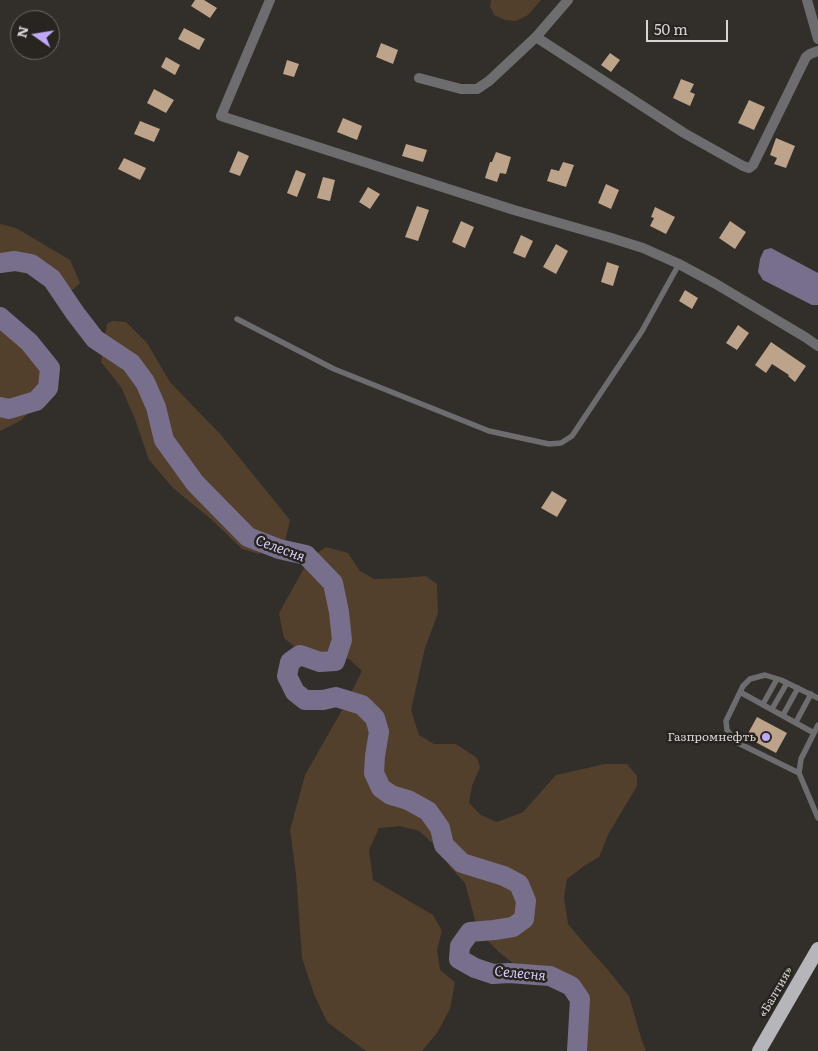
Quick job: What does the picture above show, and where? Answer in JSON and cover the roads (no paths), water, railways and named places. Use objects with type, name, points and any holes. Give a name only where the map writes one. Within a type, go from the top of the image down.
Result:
[{"type":"highway","name":"«Балтия»","points":[[759,1051],[818,949]]},
{"type":"street","points":[[270,0],[221,116],[514,210],[608,236],[643,248],[679,264],[716,284],[818,346]]},
{"type":"street","points":[[419,78],[461,89],[477,89],[489,81],[536,37],[568,0]]},
{"type":"street","points":[[807,0],[818,39]]},
{"type":"street","points":[[536,37],[684,133],[749,168],[753,165],[806,57],[818,52]]},
{"type":"lane","points":[[237,319],[334,370],[488,431],[548,444],[561,443],[572,436],[636,339],[679,264]]},
{"type":"lane","points":[[799,773],[736,742],[727,730],[726,721],[743,686],[750,679],[765,675],[778,678],[818,698]]},
{"type":"lane","points":[[763,704],[778,678]]},
{"type":"lane","points":[[772,710],[787,683]]},
{"type":"lane","points":[[783,716],[798,688]]},
{"type":"lane","points":[[740,692],[814,733]]},
{"type":"lane","points":[[796,722],[811,694]]},
{"type":"lane","points":[[818,724],[801,759],[799,773],[818,818]]},
{"type":"waterway","name":"Селесня","points":[[0,263],[15,261],[31,264],[52,279],[95,339],[131,363],[145,382],[156,407],[164,440],[195,483],[248,537],[279,549],[306,555],[333,583],[342,640],[335,661],[320,662],[300,655],[290,662],[287,676],[295,692],[305,700],[323,700],[336,697],[362,705],[375,718],[379,732],[374,773],[381,788],[391,795],[408,800],[428,811],[440,828],[444,845],[462,863],[504,876],[519,884],[526,901],[524,919],[513,927],[470,932],[460,946],[459,959],[475,968],[493,974],[509,973],[550,976],[571,986],[580,999],[577,1051]]},
{"type":"waterway","name":"Селесня","points":[[0,317],[29,342],[50,368],[48,388],[36,401],[9,409],[0,407]]},
{"type":"place","name":"Газпромнефть","points":[[766,737]]}]
